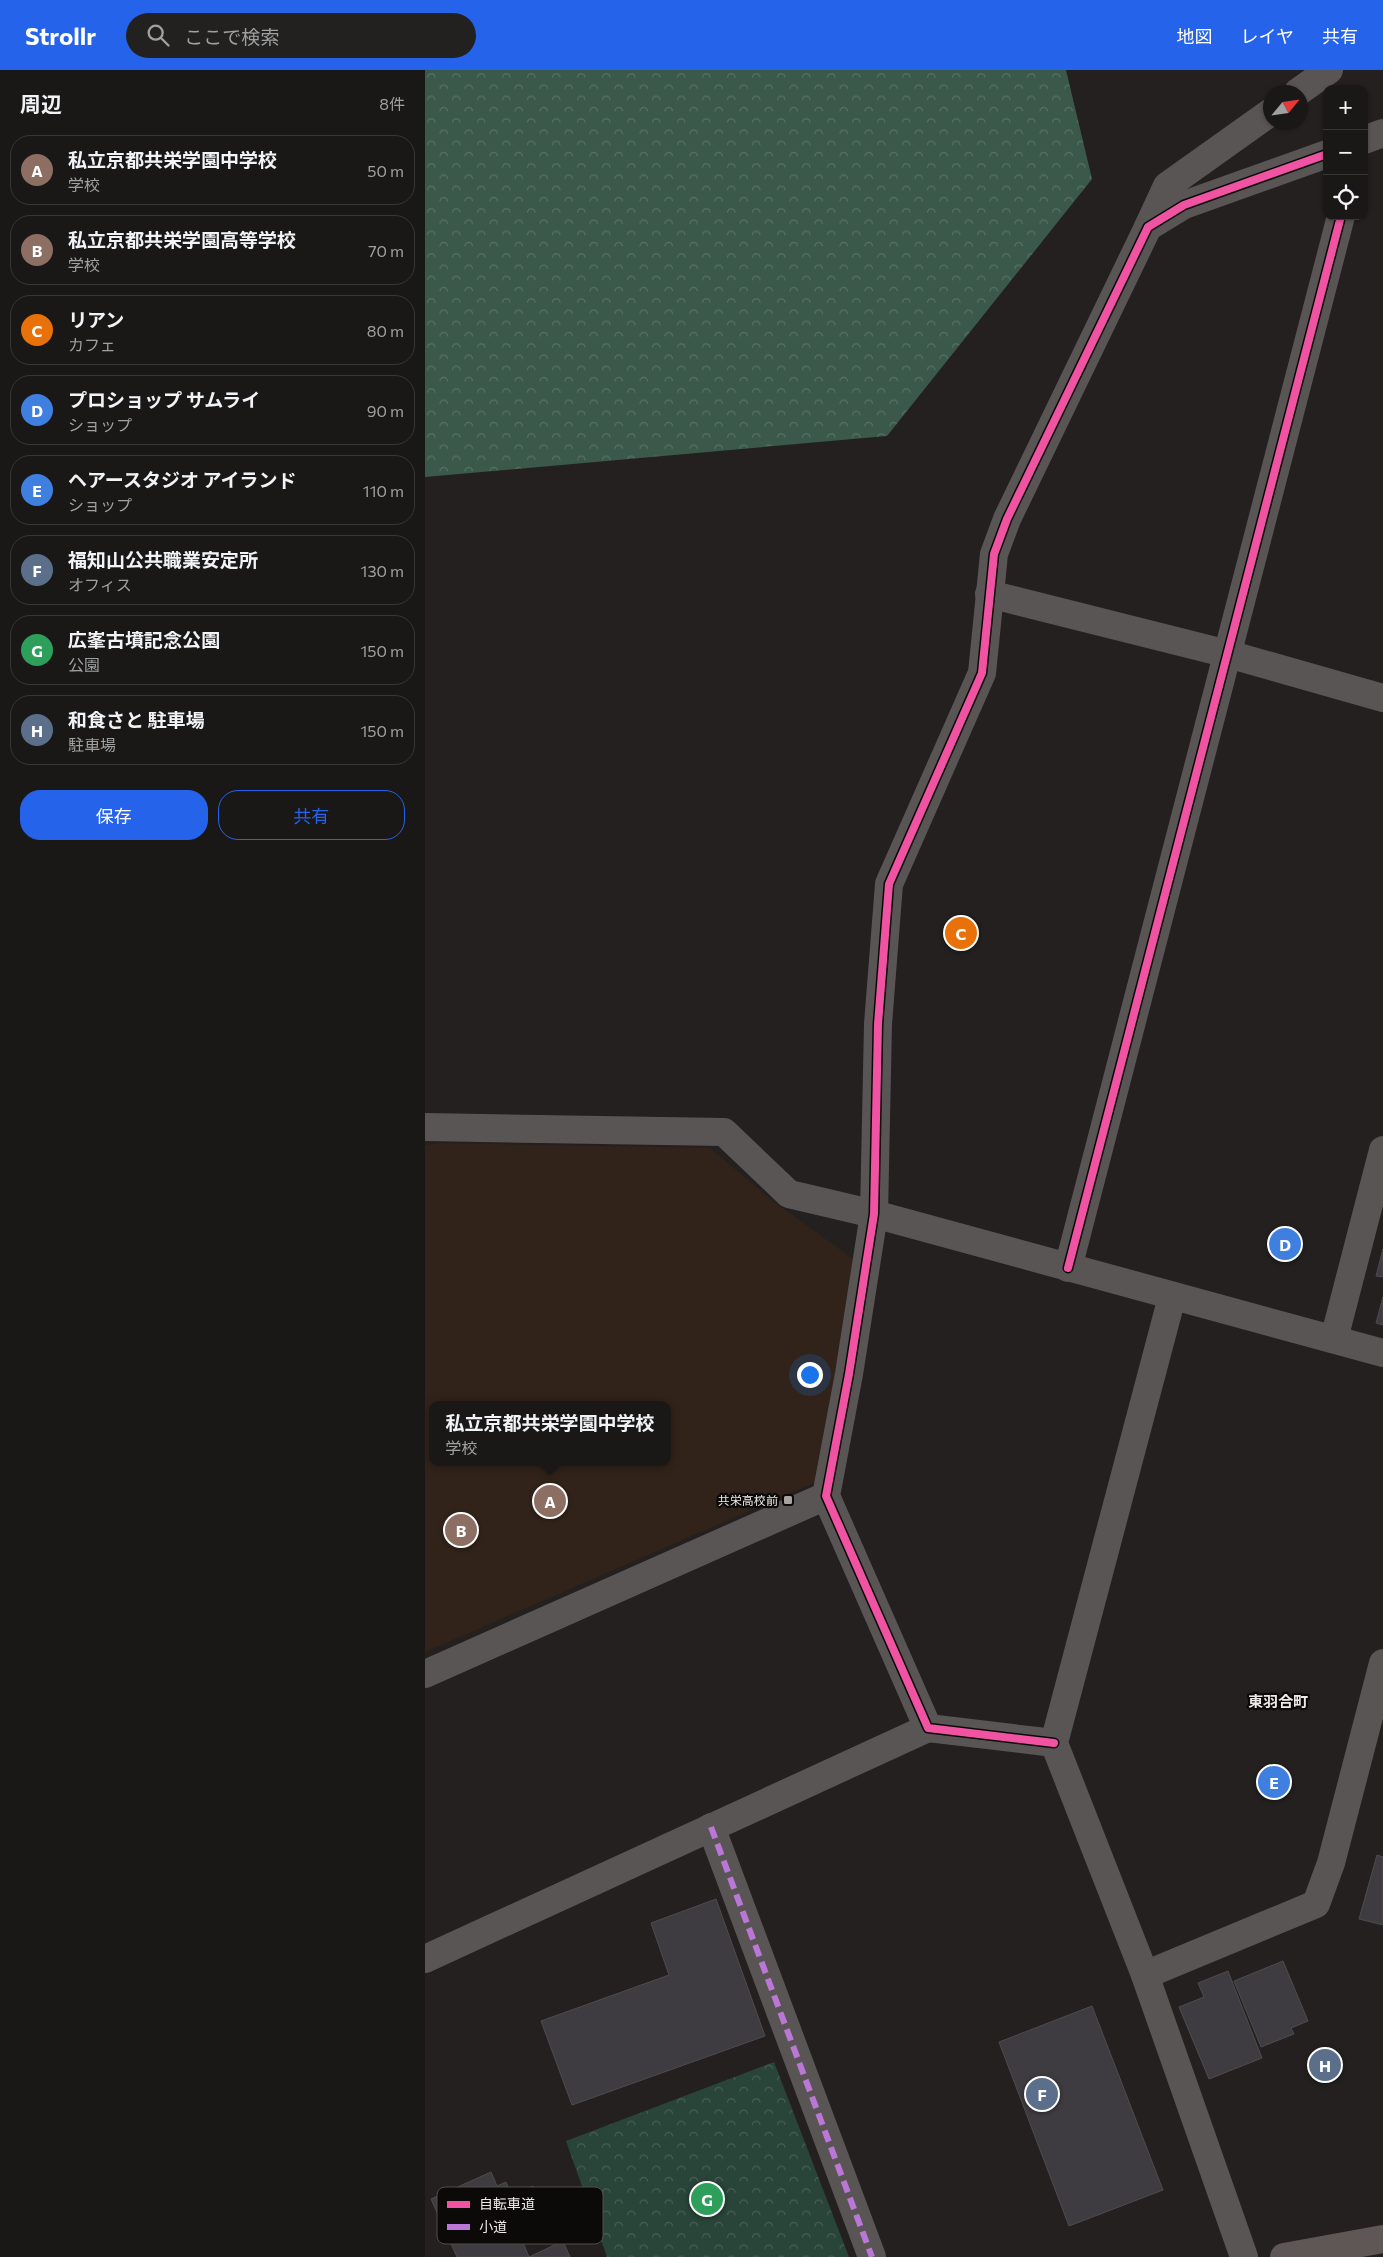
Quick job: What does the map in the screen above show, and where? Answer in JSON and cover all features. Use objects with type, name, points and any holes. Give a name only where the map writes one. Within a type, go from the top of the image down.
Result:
[{"type":"street","points":[[1308,85],[1329,70]]},
{"type":"street","points":[[929,1728],[826,1496],[849,1374],[873,1214],[879,1024],[889,884],[982,673],[994,554],[1007,519],[1167,186],[1263,118]]},
{"type":"street","points":[[1368,139],[1383,134]]},
{"type":"street","points":[[1148,227],[1184,205],[1323,155]]},
{"type":"street","points":[[1067,1268],[1340,220]]},
{"type":"street","points":[[989,594],[1228,654],[1383,698]]},
{"type":"street","points":[[425,1127],[724,1132],[789,1194],[873,1214],[1383,1353]]},
{"type":"street","points":[[1334,1339],[1383,1150]]},
{"type":"street","points":[[1172,1297],[1054,1742],[1145,1975],[1244,2257]]},
{"type":"street","points":[[425,1674],[826,1496]]},
{"type":"street","points":[[1145,1975],[1315,1904],[1331,1863],[1383,1664]]},
{"type":"street","points":[[425,1958],[929,1728],[1054,1742]]},
{"type":"street","points":[[711,1827],[872,2257]]},
{"type":"street","points":[[1284,2257],[1383,2239]]},
{"type":"shaded area","points":[[439,1143],[710,1148],[773,1201],[856,1261],[816,1482],[425,1652],[425,1145]]},
{"type":"green space","points":[[425,70],[1066,70],[1092,179],[887,436],[425,477]]},
{"type":"green space","points":[[774,2062],[849,2257],[607,2257],[602,2244],[603,2187],[582,2187],[566,2141]]},
{"type":"building","points":[[1383,1249],[1383,1277],[1376,1276]]},
{"type":"building","points":[[1383,1297],[1383,1325],[1376,1323]]},
{"type":"building","points":[[1377,1855],[1383,1857],[1383,1925],[1359,1919]]},
{"type":"building","points":[[716,1899],[765,2036],[572,2105],[541,2021],[669,1975],[651,1923]]},
{"type":"building","points":[[1283,1961],[1308,2021],[1291,2028],[1294,2034],[1261,2047],[1234,1981]]},
{"type":"building","points":[[1228,1971],[1262,2058],[1209,2079],[1179,2007],[1204,1997],[1198,1983]]},
{"type":"building","points":[[1092,2006],[1163,2190],[1069,2226],[999,2042]]},
{"type":"building","points":[[491,2172],[497,2186],[506,2182],[508,2187],[458,2187]]},
{"type":"building","points":[[437,2196],[437,2212],[431,2199]]},
{"type":"building","points":[[451,2244],[524,2244],[529,2257],[457,2257]]},
{"type":"building","points":[[557,2244],[564,2244],[570,2257],[529,2257]]},
{"type":"marked path","points":[[711,1827],[872,2257]]},
{"type":"cycle path","points":[[1054,1743],[928,1728],[826,1496],[849,1374],[874,1214],[878,1024],[889,884],[982,673],[994,554],[1007,519],[1148,227],[1184,205],[1323,155]]},
{"type":"cycle path","points":[[1068,1268],[1340,220]]},
{"type":"place","name":"リアン","points":[[961,933]]},
{"type":"place","name":"プロショップ サムライ","points":[[1285,1244]]},
{"type":"place","name":"共栄高校前","points":[[788,1500]]},
{"type":"place","name":"私立京都共栄学園中学校","points":[[550,1501]]},
{"type":"place","name":"私立京都共栄学園高等学校","points":[[461,1530]]},
{"type":"place","name":"ヘアースタジオ アイランド","points":[[1274,1782]]},
{"type":"place","name":"和食さと 駐車場","points":[[1325,2065]]},
{"type":"place","name":"福知山公共職業安定所","points":[[1042,2094]]},
{"type":"place","name":"広峯古墳記念公園","points":[[707,2199]]},
{"type":"district","name":"東羽合町","points":[[1278,1701]]}]
